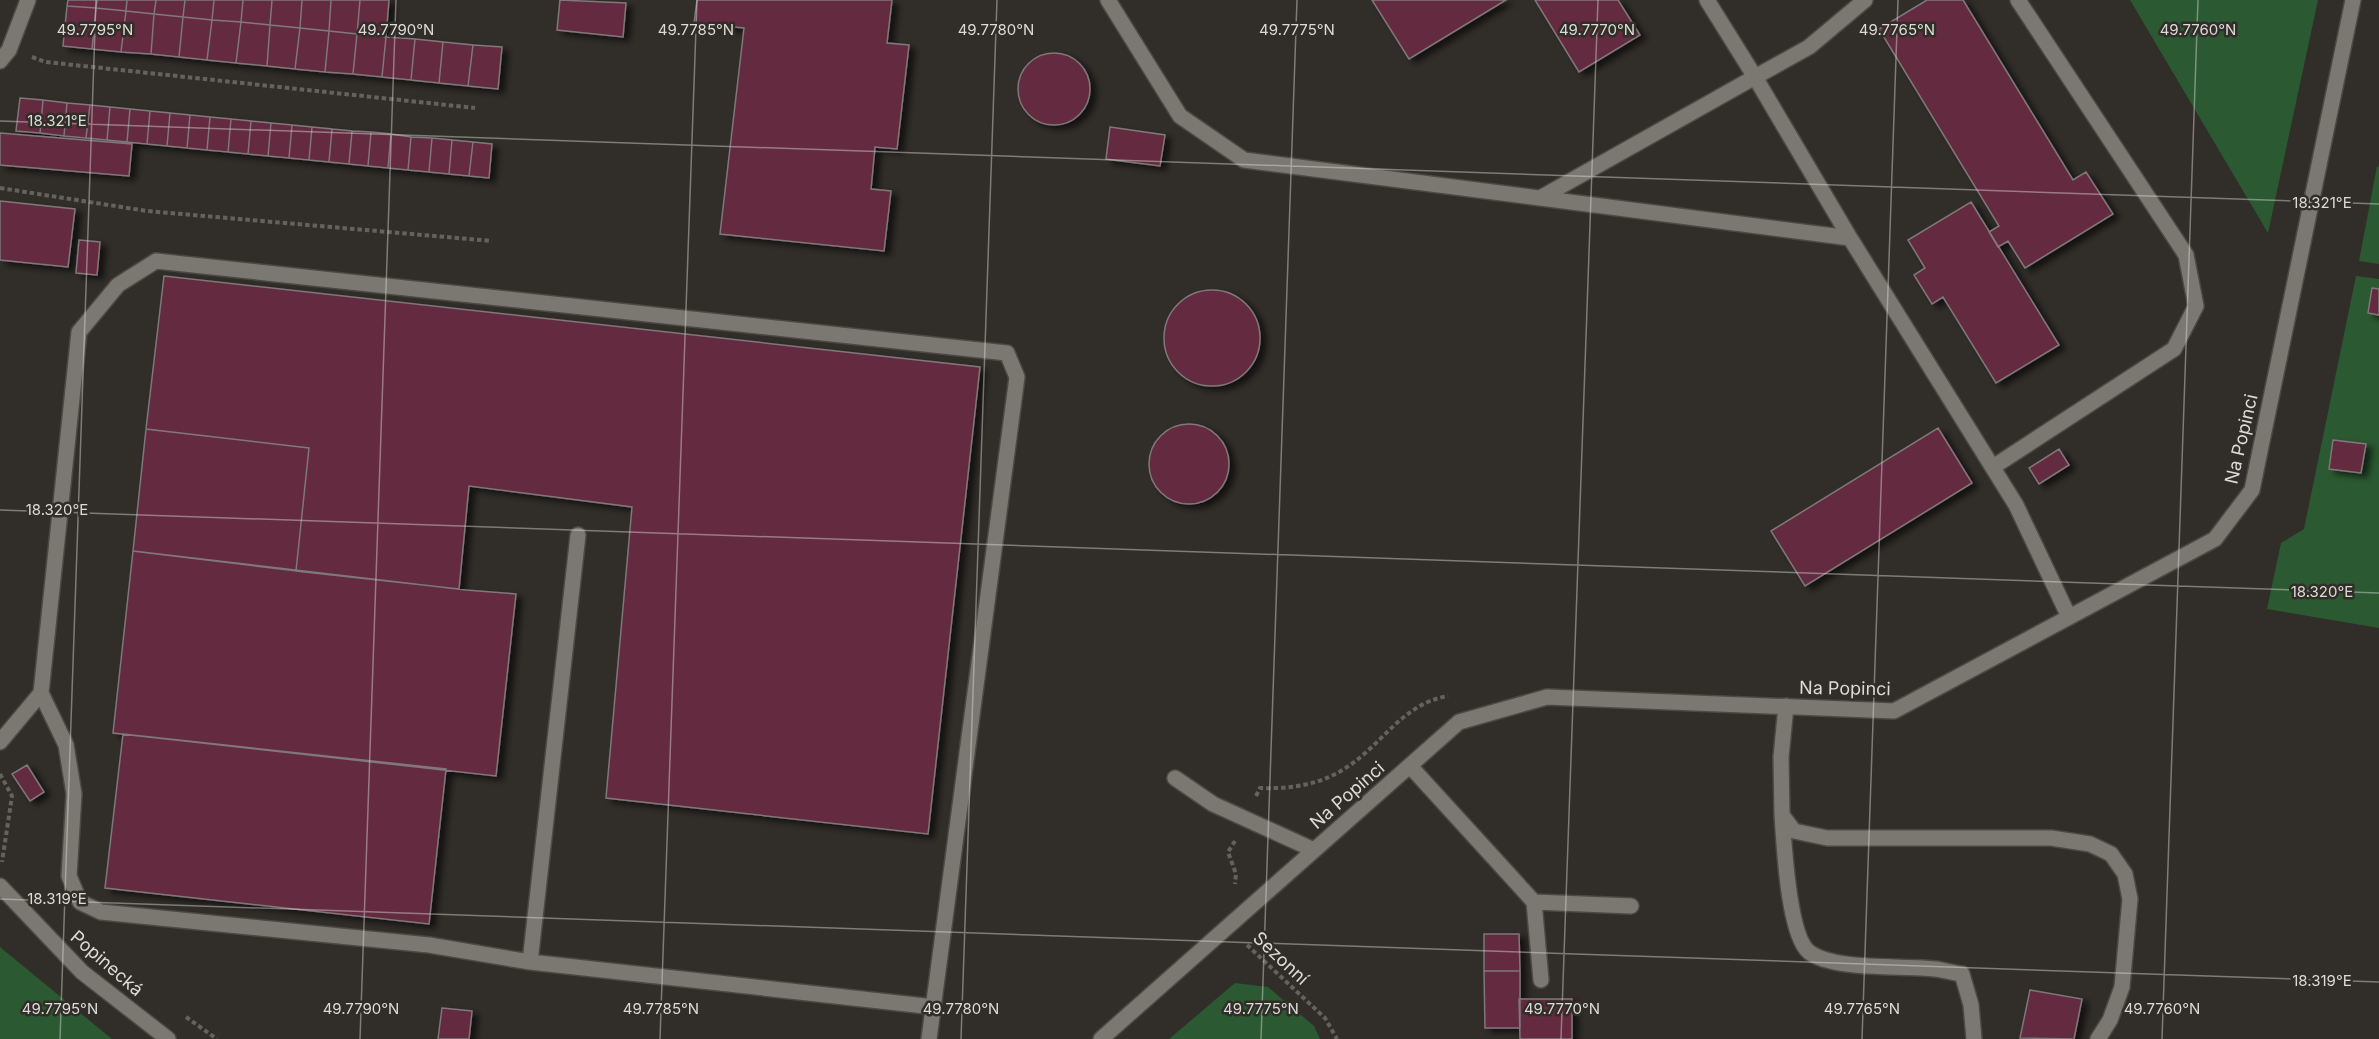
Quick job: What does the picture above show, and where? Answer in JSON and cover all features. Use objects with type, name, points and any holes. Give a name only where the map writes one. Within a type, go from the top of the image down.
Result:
[{"type":"street","points":[[4,56],[27,0]]},
{"type":"street","points":[[1108,0],[1180,116],[1244,160],[1850,238]]},
{"type":"street","points":[[1707,0],[1850,238],[2016,505],[2069,617]]},
{"type":"street","points":[[1540,198],[1809,47],[1865,0]]},
{"type":"street","points":[[1993,467],[2174,349],[2196,306],[2186,255],[2018,0]]},
{"type":"street","name":"Na Popinci","points":[[1101,1039],[1460,722],[1547,697],[1894,711],[2216,539],[2252,490],[2353,0]]},
{"type":"street","points":[[929,1039],[934,1007],[1017,377],[1007,353],[156,261],[118,285],[79,332],[40,693],[66,745],[74,794],[69,876],[80,902],[101,912],[429,945],[530,962],[934,1007]]},
{"type":"street","points":[[530,962],[578,535]]},
{"type":"street","points":[[0,742],[40,693]]},
{"type":"street","points":[[1786,706],[1781,757],[1787,883],[1797,927],[1808,951],[1827,961],[1936,969],[1962,974],[1971,1005],[1974,1039]]},
{"type":"street","points":[[1410,766],[1534,902],[1541,980]]},
{"type":"street","points":[[1175,778],[1213,804],[1314,850]]},
{"type":"street","points":[[1782,814],[1794,831],[1827,838],[2051,838],[2090,844],[2111,854],[2125,874],[2130,899],[2122,987],[2110,1020],[2098,1039]]},
{"type":"street","name":"Popinecká","points":[[0,886],[82,972],[168,1039]]},
{"type":"street","points":[[1534,902],[1631,906]]},
{"type":"path","points":[[4,56],[475,108]]},
{"type":"path","points":[[0,188],[147,211],[492,241]]},
{"type":"path","points":[[1235,885],[1236,874],[1228,852],[1260,788],[1278,789],[1321,781],[1346,769],[1415,707],[1452,695]]},
{"type":"path","name":"Sezonní","points":[[1227,926],[1325,1018],[1337,1039]]},
{"type":"green space","points":[[2130,0],[2318,0],[2268,233]]},
{"type":"green space","points":[[2377,166],[2379,167],[2379,264],[2359,261]]},
{"type":"green space","points":[[2356,276],[2379,279],[2379,628],[2267,609],[2281,543],[2304,529]]},
{"type":"green space","points":[[0,947],[101,1030],[112,1039],[0,1039]]},
{"type":"green space","points":[[1235,983],[1268,987],[1314,1026],[1320,1039],[1169,1039]]},
{"type":"building","points":[[68,0],[97,0],[96,8],[67,6]]},
{"type":"building","points":[[97,0],[127,0],[126,11],[96,8]]},
{"type":"building","points":[[127,0],[156,0],[154,14],[126,11]]},
{"type":"building","points":[[156,0],[185,0],[183,17],[154,14]]},
{"type":"building","points":[[185,0],[214,0],[212,20],[183,17]]},
{"type":"building","points":[[214,0],[243,0],[241,22],[212,20]]},
{"type":"building","points":[[243,0],[272,0],[270,25],[241,22]]},
{"type":"building","points":[[272,0],[302,0],[300,28],[270,25]]},
{"type":"building","points":[[302,0],[331,0],[329,31],[300,28]]},
{"type":"building","points":[[331,0],[360,0],[357,34],[329,31]]},
{"type":"building","points":[[360,0],[389,0],[386,37],[357,34]]},
{"type":"building","points":[[560,0],[626,3],[623,37],[557,30]]},
{"type":"building","points":[[697,0],[892,0],[887,43],[909,45],[897,149],[875,147],[871,189],[891,191],[884,251],[720,234],[744,28],[694,23]]},
{"type":"building","points":[[1372,0],[1506,0],[1409,59]]},
{"type":"building","points":[[1535,0],[1618,0],[1640,35],[1579,72]]},
{"type":"building","points":[[1927,0],[1963,0],[2073,180],[2086,172],[2113,214],[2025,268],[2008,241],[1998,247],[1989,232],[1999,226],[1879,29]]},
{"type":"building","points":[[67,6],[96,8],[92,49],[63,46]]},
{"type":"building","points":[[96,8],[126,11],[121,52],[92,49]]},
{"type":"building","points":[[126,11],[154,14],[151,54],[121,52]]},
{"type":"building","points":[[154,14],[183,17],[179,57],[151,54]]},
{"type":"building","points":[[183,17],[212,20],[207,60],[179,57]]},
{"type":"building","points":[[212,20],[241,22],[236,63],[207,60]]},
{"type":"building","points":[[241,22],[270,25],[267,66],[236,63]]},
{"type":"building","points":[[270,25],[300,28],[295,69],[267,66]]},
{"type":"building","points":[[300,28],[329,31],[325,72],[295,69]]},
{"type":"building","points":[[329,31],[357,34],[353,74],[325,72]]},
{"type":"building","points":[[357,34],[386,37],[382,77],[353,74]]},
{"type":"building","points":[[386,37],[415,39],[411,80],[382,77]]},
{"type":"building","points":[[415,39],[443,42],[439,83],[411,80]]},
{"type":"building","points":[[443,42],[473,45],[468,86],[439,83]]},
{"type":"building","points":[[473,45],[502,47],[498,89],[468,86]]},
{"type":"building","points":[[1054,53],[1074,59],[1084,69],[1090,89],[1084,109],[1074,119],[1054,125],[1034,119],[1024,109],[1018,89],[1024,69],[1034,59]]},
{"type":"building","points":[[20,98],[43,100],[40,133],[16,131]]},
{"type":"building","points":[[43,100],[67,103],[64,136],[40,133]]},
{"type":"building","points":[[67,103],[90,105],[86,138],[64,136]]},
{"type":"building","points":[[90,105],[110,107],[107,140],[86,138]]},
{"type":"building","points":[[110,107],[130,109],[127,142],[107,140]]},
{"type":"building","points":[[130,109],[150,111],[147,144],[127,142]]},
{"type":"building","points":[[150,111],[170,113],[167,146],[147,144]]},
{"type":"building","points":[[170,113],[190,115],[187,148],[167,146]]},
{"type":"building","points":[[190,115],[210,117],[207,150],[187,148]]},
{"type":"building","points":[[210,117],[231,119],[228,152],[207,150]]},
{"type":"building","points":[[231,119],[251,121],[248,154],[228,152]]},
{"type":"building","points":[[251,121],[271,123],[268,156],[248,154]]},
{"type":"building","points":[[271,123],[292,125],[289,158],[268,156]]},
{"type":"building","points":[[292,125],[312,127],[309,160],[289,158]]},
{"type":"building","points":[[312,127],[332,129],[329,162],[309,160]]},
{"type":"building","points":[[1110,127],[1165,135],[1160,166],[1106,159]]},
{"type":"building","points":[[332,129],[352,131],[349,164],[329,162]]},
{"type":"building","points":[[352,131],[371,132],[368,166],[349,164]]},
{"type":"building","points":[[371,132],[391,134],[388,168],[368,166]]},
{"type":"building","points":[[0,133],[132,144],[129,176],[0,165]]},
{"type":"building","points":[[391,134],[411,137],[408,170],[388,168]]},
{"type":"building","points":[[411,137],[432,138],[429,172],[408,170]]},
{"type":"building","points":[[432,138],[452,140],[449,174],[429,172]]},
{"type":"building","points":[[452,140],[473,142],[469,176],[449,174]]},
{"type":"building","points":[[473,142],[492,144],[489,178],[469,176]]},
{"type":"building","points":[[0,201],[75,209],[68,267],[0,260]]},
{"type":"building","points":[[1971,202],[2059,345],[1996,383],[1943,297],[1932,304],[1914,275],[1925,268],[1908,240]]},
{"type":"building","points":[[79,240],[100,242],[97,275],[76,273]]},
{"type":"building","points":[[164,276],[980,367],[928,834],[606,798],[632,507],[469,486],[459,589],[296,571],[309,448],[146,429]]},
{"type":"building","points":[[2372,288],[2379,289],[2379,315],[2368,313]]},
{"type":"building","points":[[1212,290],[1230,293],[1246,304],[1257,320],[1260,338],[1257,356],[1246,372],[1230,383],[1212,386],[1194,383],[1178,372],[1167,356],[1164,338],[1167,320],[1178,304],[1194,293]]},
{"type":"building","points":[[1189,424],[1204,427],[1217,436],[1226,449],[1229,464],[1226,479],[1217,492],[1204,501],[1189,504],[1174,501],[1161,492],[1152,479],[1149,464],[1152,449],[1161,436],[1174,427]]},
{"type":"building","points":[[1938,428],[1972,483],[1805,586],[1771,531]]},
{"type":"building","points":[[146,429],[309,448],[296,571],[133,551]]},
{"type":"building","points":[[2333,440],[2366,444],[2361,473],[2329,469]]},
{"type":"building","points":[[2059,449],[2069,465],[2039,484],[2029,468]]},
{"type":"building","points":[[133,551],[516,594],[496,776],[113,733]]},
{"type":"building","points":[[123,734],[446,769],[429,924],[105,888]]},
{"type":"building","points":[[27,765],[44,792],[30,801],[12,774]]},
{"type":"building","points":[[1484,934],[1519,934],[1520,971],[1484,971]]},
{"type":"building","points":[[1484,971],[1520,971],[1520,1028],[1485,1028]]},
{"type":"building","points":[[2030,990],[2082,999],[2074,1039],[2020,1038]]},
{"type":"building","points":[[1519,999],[1572,999],[1572,1039],[1520,1039]]},
{"type":"building","points":[[442,1008],[472,1011],[469,1039],[438,1039]]}]
